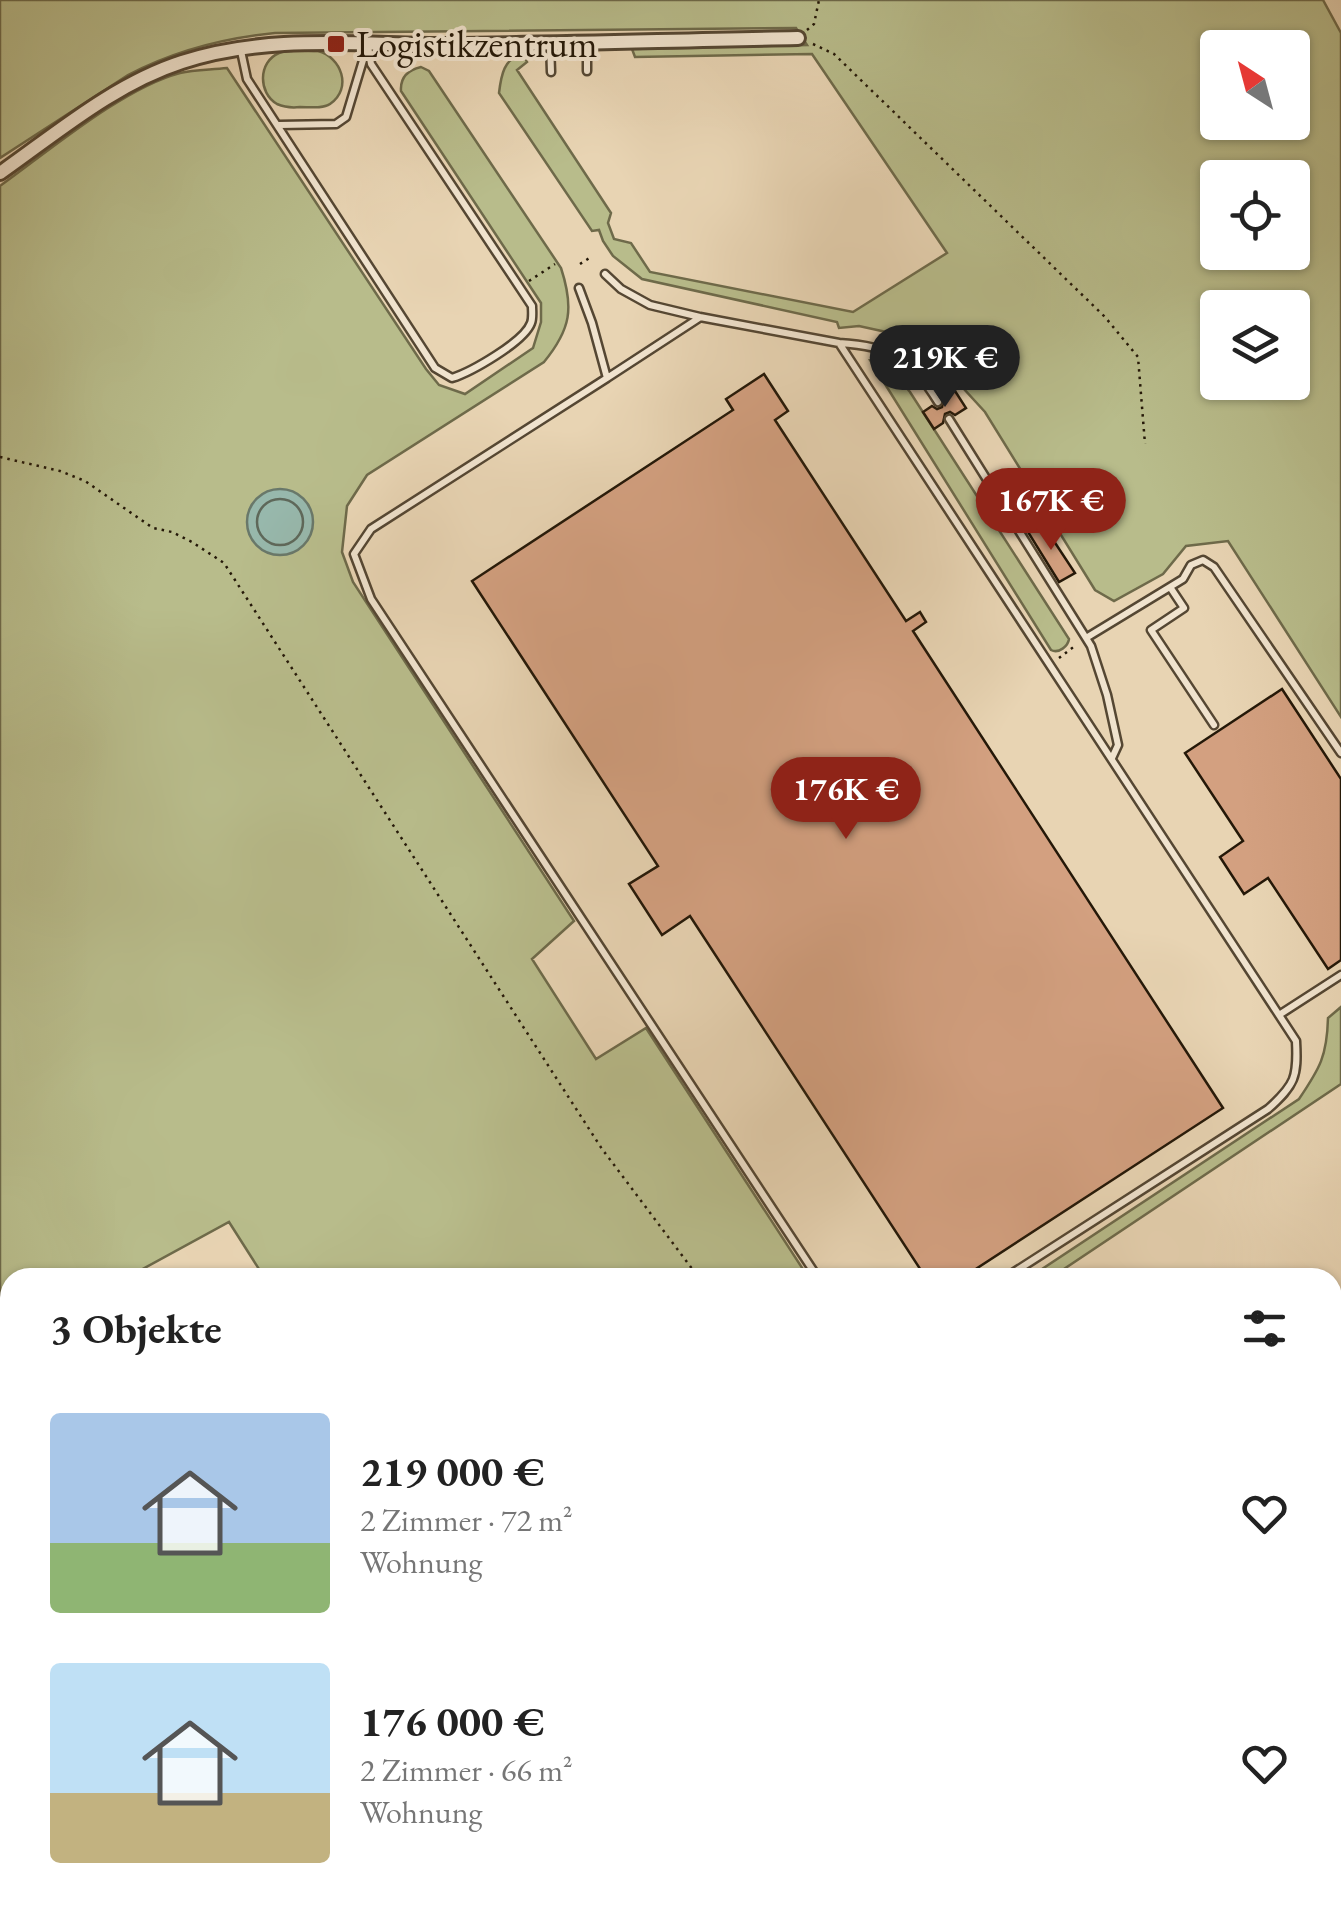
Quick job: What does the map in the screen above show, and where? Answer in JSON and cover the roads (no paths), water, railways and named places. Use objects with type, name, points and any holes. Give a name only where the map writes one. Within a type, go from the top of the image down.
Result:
[{"type":"street","points":[[0,173],[145,77],[183,62],[240,48],[280,44],[798,38]]},
{"type":"lane","points":[[587,42],[587,71]]},
{"type":"lane","points":[[550,43],[551,72]]},
{"type":"lane","points":[[278,125],[336,124],[346,117],[368,44]]},
{"type":"lane","points":[[240,48],[247,79],[435,368],[452,378],[465,374],[524,334],[532,321],[532,306],[371,64],[368,44]]},
{"type":"lane","points":[[605,274],[638,300],[700,317],[875,346],[907,361],[938,402]]},
{"type":"lane","points":[[578,288],[607,378]]},
{"type":"lane","points":[[700,317],[371,530],[354,554],[371,599],[811,1268]]},
{"type":"lane","points":[[839,343],[1296,1041],[1298,1068],[1287,1092],[1268,1109],[1020,1268]]},
{"type":"lane","points":[[949,419],[1091,646],[1118,745],[1111,760]]},
{"type":"lane","points":[[1086,638],[1182,579],[1191,564],[1204,560],[1214,566],[1341,753]]},
{"type":"lane","points":[[1170,587],[1184,608],[1151,630],[1214,725]]},
{"type":"lane","points":[[1279,1015],[1341,975]]},
{"type":"water","points":[[280,489],[304,498],[313,522],[304,546],[280,555],[256,546],[247,522],[256,498]]},
{"type":"place","name":"Logistikzentrum","points":[[336,44]]}]
